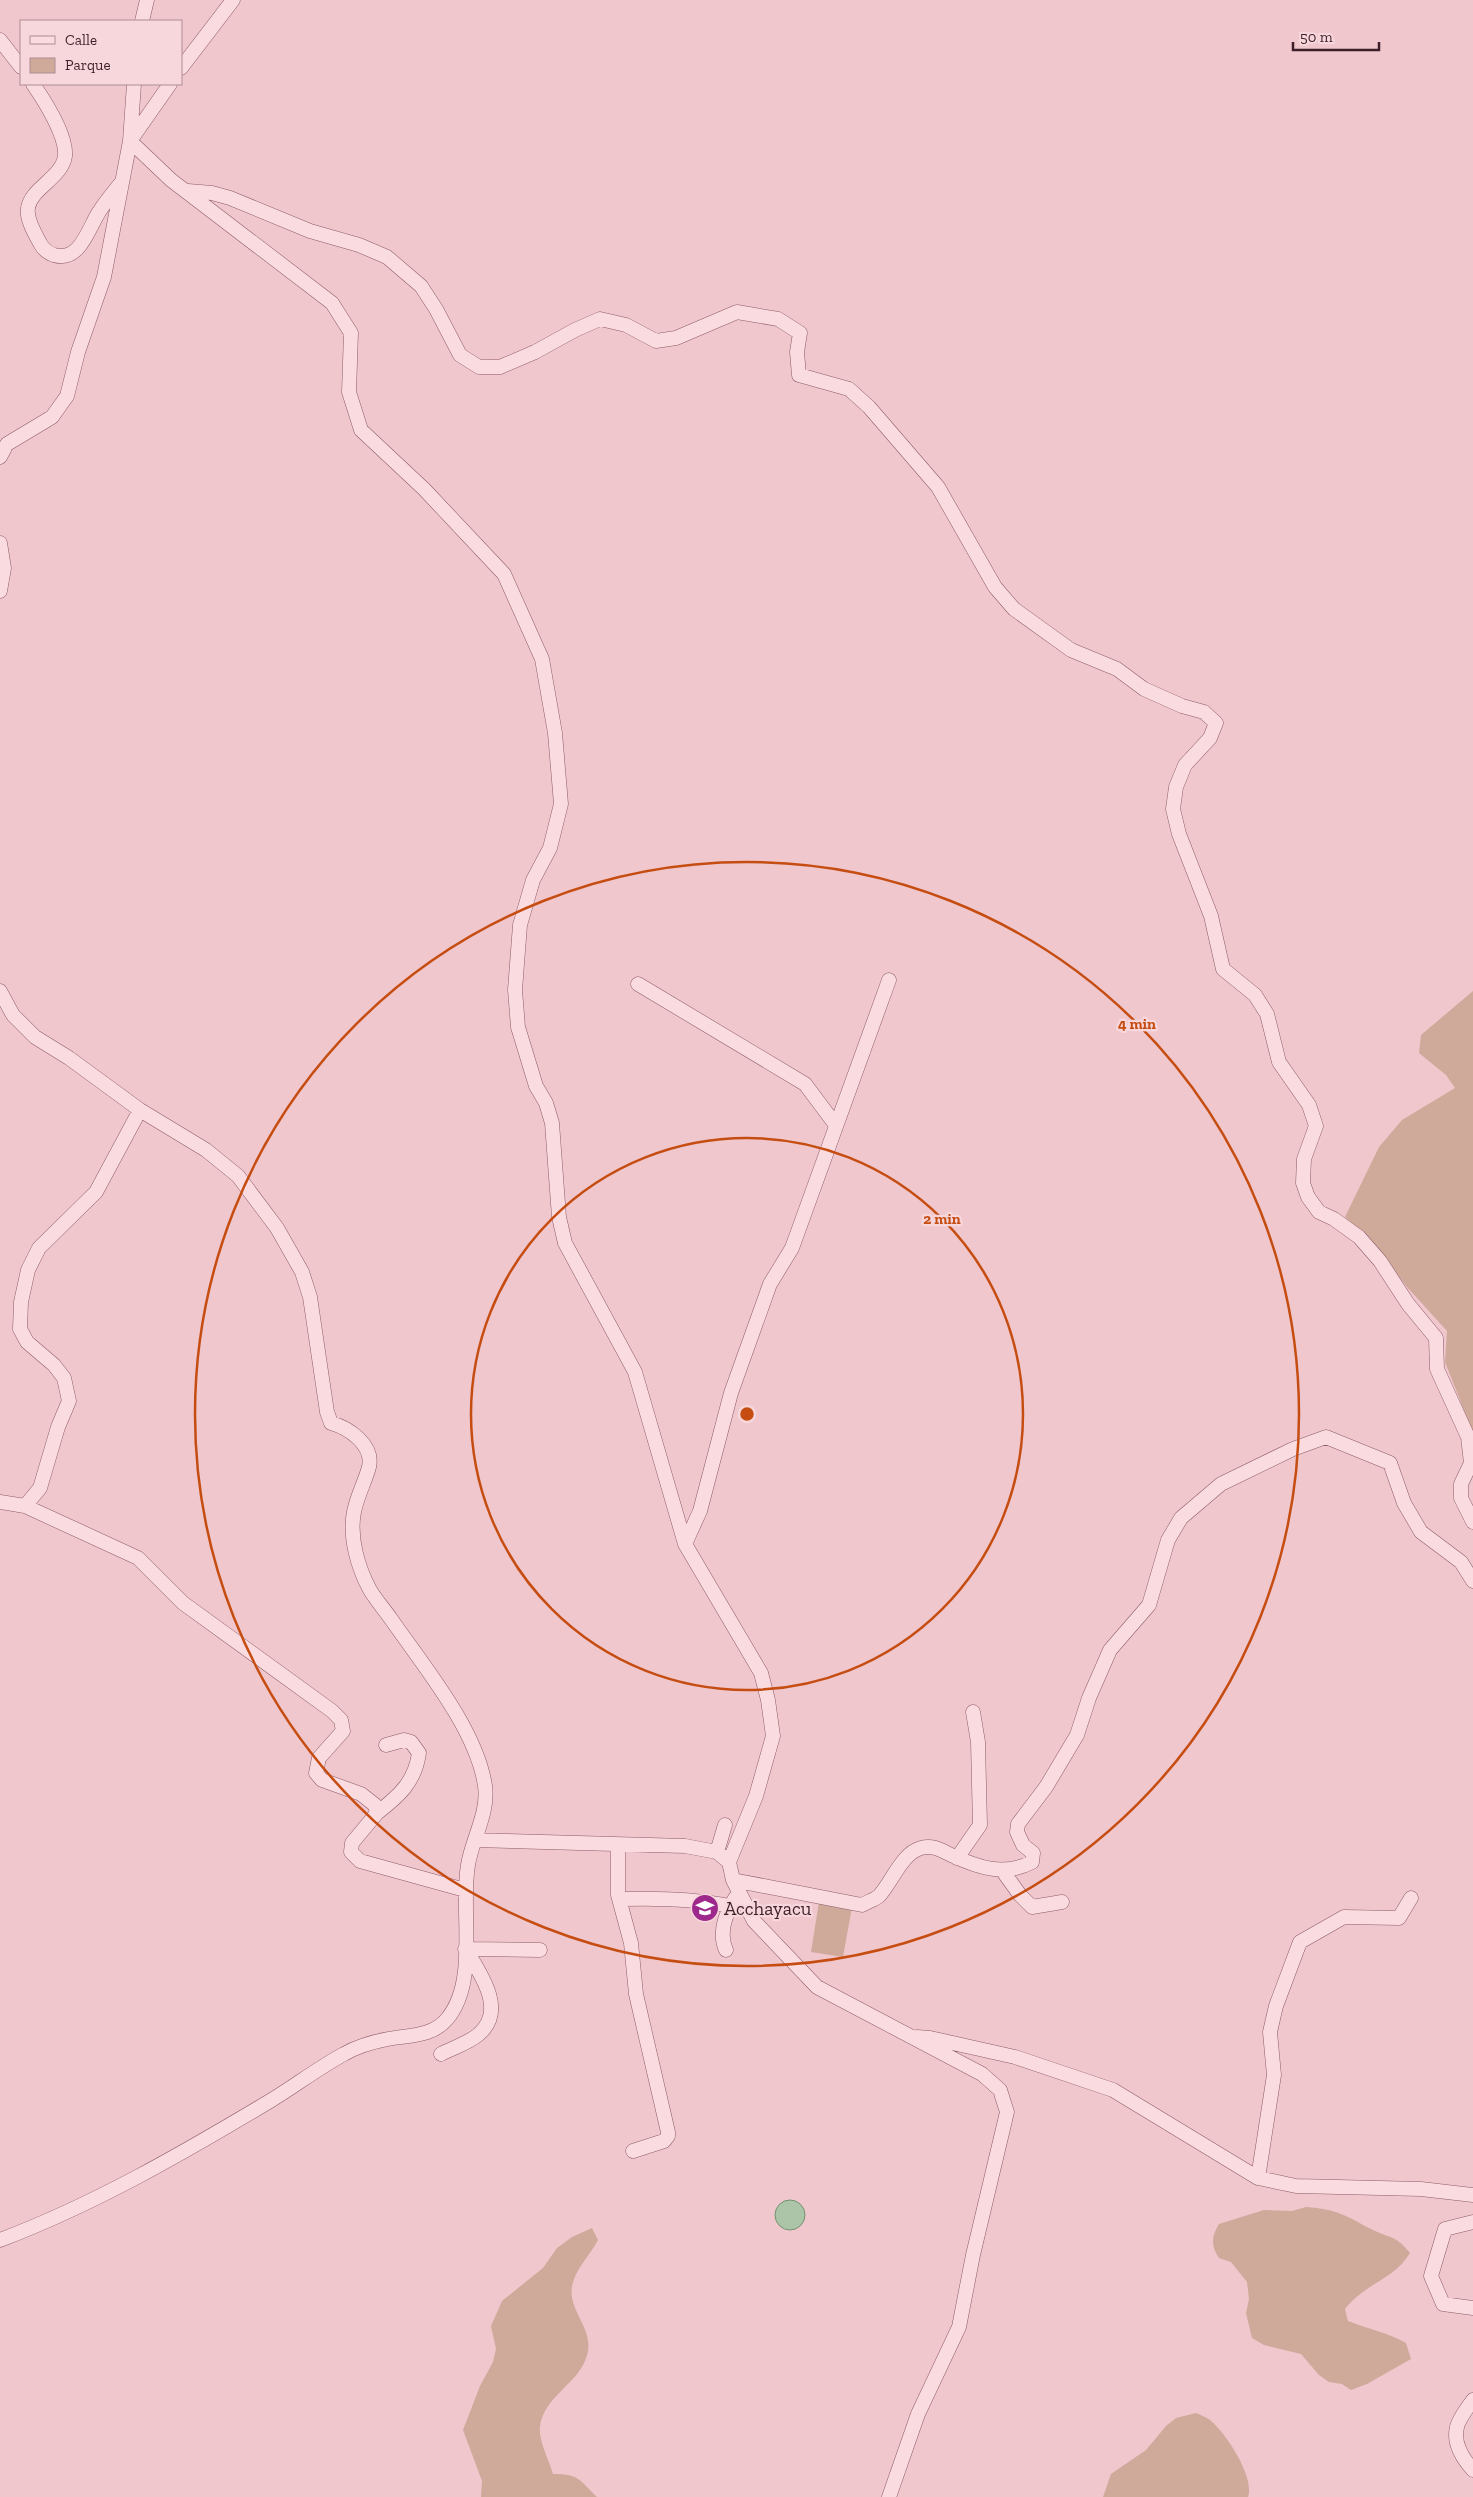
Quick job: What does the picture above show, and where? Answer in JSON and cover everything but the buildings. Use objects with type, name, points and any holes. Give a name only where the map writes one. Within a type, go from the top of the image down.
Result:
[{"type":"street","points":[[142,20],[147,0]]},
{"type":"street","points":[[182,67],[233,0]]},
{"type":"street","points":[[0,40],[20,66]]},
{"type":"street","points":[[34,85],[42,97],[64,147],[65,157],[59,171],[31,200],[28,208],[35,233],[42,247],[57,256],[65,256],[79,248],[99,212],[122,182]]},
{"type":"street","points":[[0,457],[7,444],[52,417],[67,396],[78,352],[104,277],[130,141],[134,85]]},
{"type":"street","points":[[130,141],[169,85]]},
{"type":"street","points":[[130,141],[171,180],[188,191],[332,303],[351,333],[349,392],[361,430],[424,489],[504,574],[542,659],[555,733],[561,804],[550,848],[533,880],[520,925],[515,990],[518,1027],[536,1086],[546,1103],[552,1123],[559,1217],[565,1244],[608,1319],[635,1372],[685,1544],[761,1673],[768,1700],[773,1736],[756,1796],[729,1862]]},
{"type":"street","points":[[188,191],[212,193],[230,198],[310,231],[359,245],[387,258],[421,286],[436,309],[460,354],[478,367],[500,367],[535,352],[575,330],[600,319],[626,325],[656,341],[676,338],[737,312],[778,319],[800,333],[797,352],[799,375],[849,389],[869,407],[938,488],[995,587],[1014,609],[1071,650],[1117,669],[1144,689],[1182,706],[1204,712],[1216,723],[1210,738],[1185,765],[1176,787],[1173,809],[1179,834],[1211,916],[1223,969],[1255,995],[1267,1014],[1279,1062],[1309,1105],[1316,1126],[1304,1159],[1303,1183],[1308,1197],[1319,1212],[1334,1218],[1359,1237],[1380,1261],[1408,1304],[1436,1338],[1437,1369],[1468,1437],[1471,1463],[1460,1484],[1461,1498],[1473,1522]]},
{"type":"street","points":[[0,543],[4,568],[0,591]]},
{"type":"street","points":[[685,1544],[700,1511],[732,1393],[770,1284],[792,1248],[835,1124],[889,980]]},
{"type":"street","points":[[638,984],[805,1084],[835,1124]]},
{"type":"street","points":[[0,991],[13,1015],[35,1037],[69,1058],[140,1110],[206,1150],[238,1176],[277,1228],[302,1272],[310,1297],[327,1412],[331,1423],[343,1426],[361,1441],[368,1452],[370,1465],[354,1513],[353,1541],[360,1566],[370,1590],[430,1674],[472,1742],[486,1787],[483,1816],[468,1862],[465,1890],[465,1949],[462,1987],[446,2021],[421,2035],[366,2044],[345,2053],[271,2100],[134,2179],[88,2202],[0,2240]]},
{"type":"street","points":[[25,1506],[40,1488],[58,1427],[69,1401],[64,1378],[54,1365],[27,1342],[20,1329],[21,1302],[28,1270],[39,1248],[96,1192],[140,1110]]},
{"type":"street","points":[[735,1886],[862,1905],[877,1897],[907,1855],[920,1848],[933,1847],[982,1869],[1014,1870],[1032,1862],[1033,1853],[1022,1845],[1017,1832],[1018,1824],[1046,1787],[1077,1734],[1089,1698],[1110,1650],[1148,1605],[1168,1540],[1181,1518],[1222,1484],[1294,1449],[1326,1438],[1390,1463],[1404,1503],[1421,1532],[1461,1562],[1473,1581]]},
{"type":"street","points":[[0,1502],[25,1506],[138,1558],[183,1603],[332,1711],[342,1720],[342,1731],[319,1758],[316,1773],[322,1780],[361,1794],[375,1805],[377,1813]]},
{"type":"street","points":[[957,1858],[980,1826],[978,1742],[973,1712]]},
{"type":"street","points":[[386,1745],[404,1740],[411,1742],[419,1753],[416,1771],[404,1788],[377,1813],[352,1843],[351,1852],[360,1861],[465,1890]]},
{"type":"street","points":[[717,1852],[726,1826]]},
{"type":"street","points":[[475,1840],[685,1846],[717,1852],[729,1862],[735,1886],[754,1921],[817,1987],[982,2074],[1000,2090],[1007,2112],[973,2255],[959,2327],[918,2414],[889,2497]]},
{"type":"street","points":[[618,1845],[618,1895],[631,1943],[636,1994],[668,2132],[668,2136],[664,2141],[633,2151]]},
{"type":"street","points":[[1002,1870],[1020,1895],[1032,1906],[1062,1902]]},
{"type":"street","points":[[726,1950],[722,1942],[724,1924],[735,1886]]},
{"type":"street","points":[[1258,2178],[1274,2075],[1270,2032],[1276,2006],[1300,1942],[1344,1917],[1399,1918],[1411,1898]]},
{"type":"street","points":[[623,1899],[669,1899],[730,1906]]},
{"type":"street","points":[[465,1949],[540,1950]]},
{"type":"street","points":[[441,2054],[480,2034],[491,2016],[492,2000],[489,1992],[482,1976],[465,1949]]},
{"type":"street","points":[[911,2037],[930,2038],[1014,2057],[1113,2090],[1258,2178],[1296,2186],[1421,2189],[1473,2195]]},
{"type":"street","points":[[1473,2222],[1445,2230],[1431,2276],[1443,2304],[1473,2308]]},
{"type":"street","points":[[1473,2400],[1457,2427],[1459,2447],[1464,2460],[1473,2470]]},
{"type":"green space","points":[[1473,991],[1473,1433],[1445,1362],[1447,1331],[1407,1287],[1373,1242],[1345,1217],[1379,1147],[1402,1120],[1455,1088],[1446,1075],[1419,1053],[1421,1035]]},
{"type":"green space","points":[[819,1902],[852,1907],[843,1957],[811,1952]]},
{"type":"green space","points":[[1306,2207],[1326,2209],[1348,2217],[1396,2240],[1410,2253],[1388,2276],[1361,2293],[1345,2309],[1348,2321],[1406,2343],[1411,2359],[1367,2384],[1351,2390],[1342,2384],[1329,2382],[1319,2375],[1301,2354],[1264,2345],[1252,2338],[1246,2313],[1249,2299],[1247,2282],[1231,2262],[1219,2258],[1213,2245],[1214,2233],[1219,2224],[1264,2210],[1292,2211]]},
{"type":"green space","points":[[592,2228],[598,2240],[578,2271],[573,2282],[572,2291],[575,2308],[586,2333],[588,2351],[585,2362],[579,2371],[548,2406],[543,2415],[540,2432],[542,2444],[553,2474],[569,2475],[578,2479],[597,2497],[481,2497],[482,2481],[463,2430],[480,2386],[493,2362],[496,2349],[491,2326],[502,2301],[543,2268],[557,2248],[572,2237]]},
{"type":"green space","points":[[1196,2413],[1217,2426],[1238,2456],[1247,2478],[1248,2497],[1103,2497],[1111,2474],[1146,2450],[1166,2426],[1176,2418]]},
{"type":"shaded area","points":[[790,2200],[801,2204],[805,2215],[801,2226],[790,2230],[779,2226],[775,2215],[779,2204]]},
{"type":"place","name":"Acchayacu","points":[[705,1908]]}]
